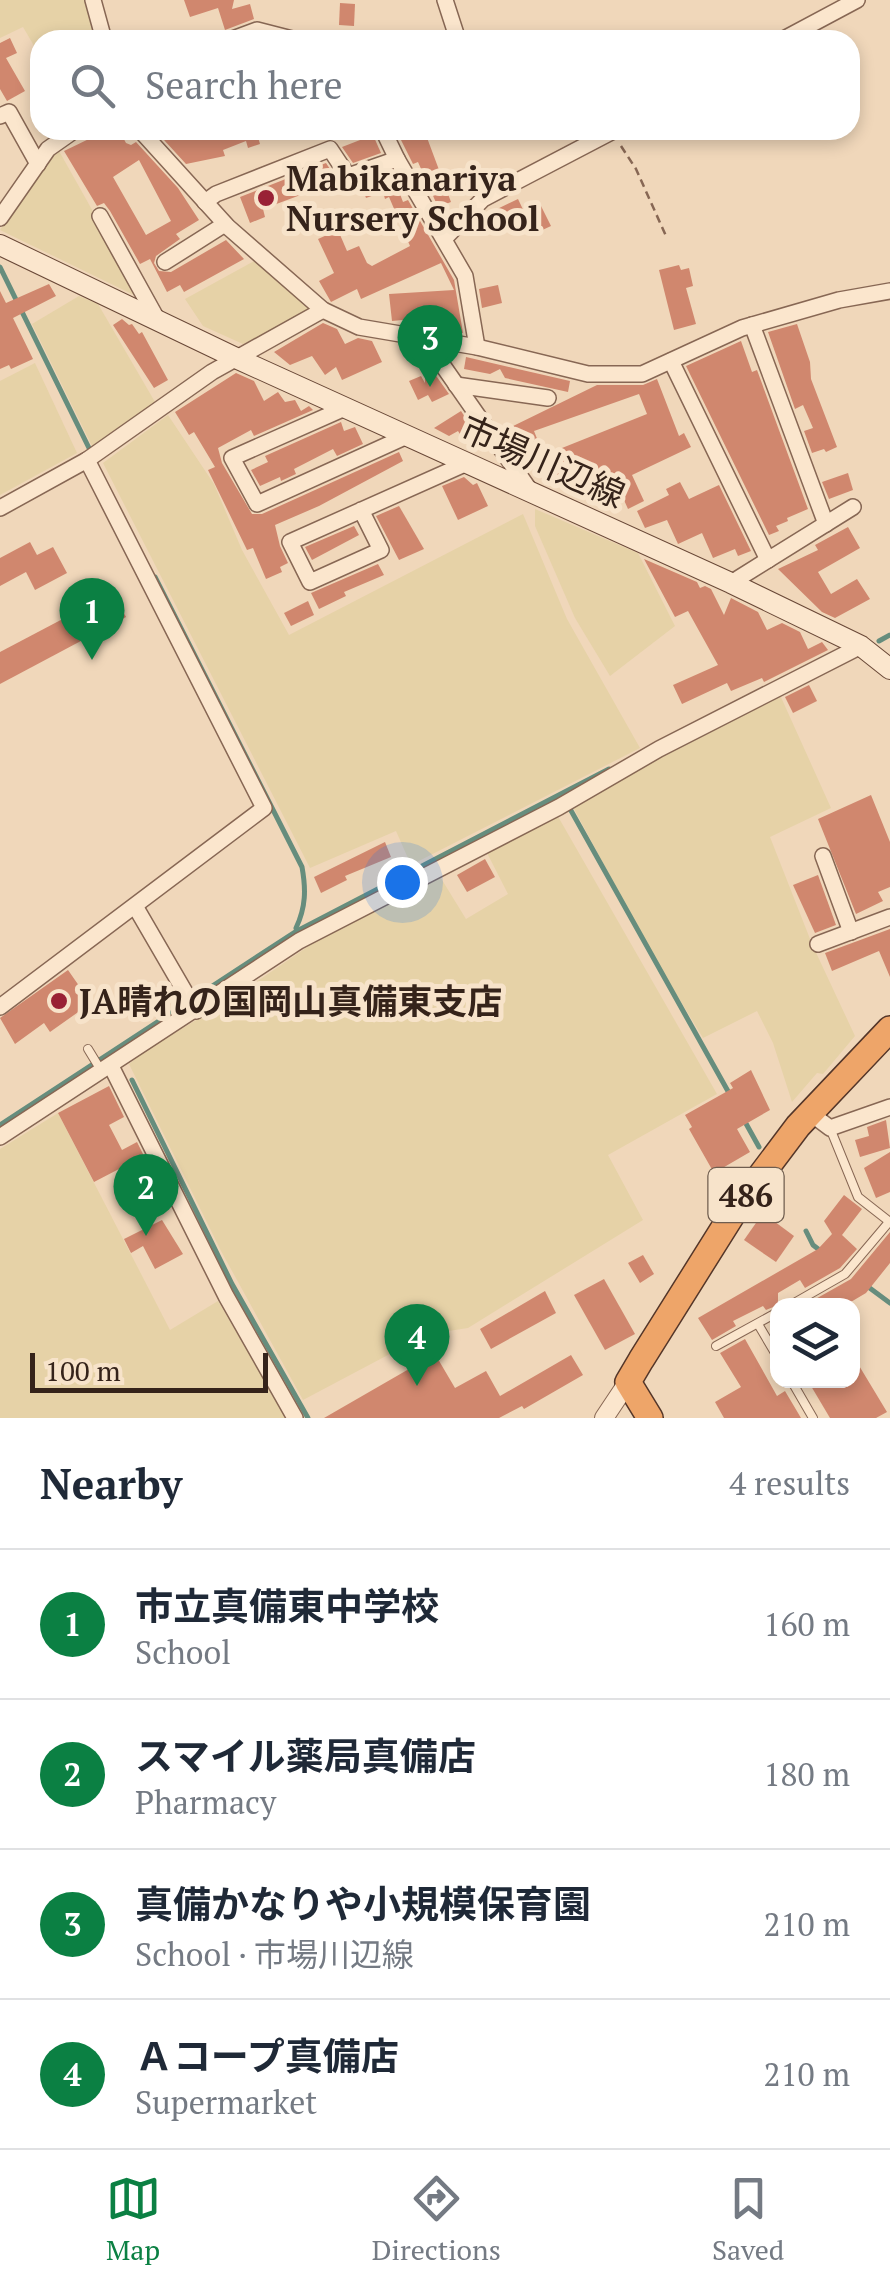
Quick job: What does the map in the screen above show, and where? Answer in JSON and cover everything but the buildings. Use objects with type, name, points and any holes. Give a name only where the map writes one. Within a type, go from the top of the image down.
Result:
[{"type":"highway","name":"486","points":[[628,1382],[737,1207],[820,1120],[890,1028]]},
{"type":"highway","points":[[628,1382],[650,1418]]},
{"type":"main road","name":"市場川辺線","points":[[0,245],[238,359],[731,583],[880,658]]},
{"type":"street","points":[[93,0],[101,30]]},
{"type":"street","points":[[445,0],[455,30]]},
{"type":"street","points":[[801,30],[857,0]]},
{"type":"street","points":[[0,116],[9,112],[38,164]]},
{"type":"street","points":[[0,218],[48,149],[60,140]]},
{"type":"street","points":[[149,140],[225,224],[323,310],[359,327],[476,347],[588,374],[642,374],[752,325],[839,300],[890,291]]},
{"type":"street","points":[[388,140],[465,276],[476,347]]},
{"type":"street","points":[[446,238],[483,199],[597,140]]},
{"type":"street","points":[[205,202],[216,194],[330,149],[348,176],[398,159]]},
{"type":"street","points":[[100,216],[156,319]]},
{"type":"street","points":[[165,262],[225,224]]},
{"type":"street","points":[[0,508],[87,460],[212,372],[323,310]]},
{"type":"street","points":[[752,325],[826,524]]},
{"type":"street","points":[[425,340],[530,491]]},
{"type":"street","points":[[671,361],[768,560]]},
{"type":"street","points":[[456,385],[548,398]]},
{"type":"street","points":[[345,408],[232,458],[257,504],[408,436]]},
{"type":"street","points":[[0,1007],[264,808],[87,460]]},
{"type":"street","points":[[361,510],[381,550],[310,582],[290,542],[361,510],[467,463]]},
{"type":"street","points":[[731,583],[854,507]]},
{"type":"street","points":[[0,1137],[192,1005],[299,941],[559,807],[659,749],[880,658]]},
{"type":"street","points":[[823,856],[850,932]]},
{"type":"street","points":[[135,906],[192,1005]]},
{"type":"street","points":[[818,944],[890,918]]},
{"type":"street","points":[[102,1066],[295,1418]]},
{"type":"street","points":[[820,1120],[890,1107]]},
{"type":"street","points":[[604,1418],[628,1382]]},
{"type":"lane","points":[[88,1049],[102,1066]]},
{"type":"lane","points":[[802,1298],[847,1271],[889,1222],[858,1197],[820,1120]]},
{"type":"lane","points":[[716,1346],[770,1317]]},
{"type":"lane","points":[[758,1324],[770,1344]]},
{"type":"lane","points":[[795,1388],[812,1418]]},
{"type":"path","points":[[619,140],[666,236]]},
{"type":"shaded area","points":[[0,0],[89,0],[96,30],[30,30],[30,39],[23,27],[0,38]]},
{"type":"shaded area","points":[[59,151],[136,288],[134,295],[0,230],[43,164]]},
{"type":"shaded area","points":[[258,259],[313,306],[306,314],[243,344],[203,326],[185,299]]},
{"type":"shaded area","points":[[79,296],[98,304],[155,402],[92,446],[32,324]]},
{"type":"shaded area","points":[[35,363],[77,453],[0,495],[0,381]]},
{"type":"shaded area","points":[[168,415],[214,484],[242,550],[289,635],[523,514],[567,619],[640,748],[411,865],[396,831],[310,868],[103,463]]},
{"type":"shaded area","points":[[535,509],[638,553],[675,626],[610,676],[575,618],[535,526]]},
{"type":"shaded area","points":[[780,695],[831,808],[770,837],[812,944],[855,1036],[823,1074],[817,1073],[792,1102],[773,1043],[757,1011],[703,1038],[652,954],[573,807]]},
{"type":"shaded area","points":[[556,813],[717,1094],[608,1155],[643,1220],[468,1328],[442,1332],[429,1309],[410,1320],[420,1338],[303,1400],[221,1251],[129,1064],[351,917],[439,875],[466,919],[508,894],[486,851]]},
{"type":"shaded area","points":[[58,1113],[170,1330],[218,1301],[287,1418],[0,1418],[0,1149]]},
{"type":"waterway","points":[[0,267],[89,448]]},
{"type":"waterway","points":[[155,577],[302,867],[304,898],[296,928]]},
{"type":"waterway","points":[[879,641],[890,635]]},
{"type":"waterway","points":[[0,1125],[295,932],[609,769]]},
{"type":"waterway","points":[[569,807],[729,1093]]},
{"type":"waterway","points":[[132,1080],[232,1284],[308,1418]]},
{"type":"waterway","points":[[744,1120],[759,1147]]},
{"type":"waterway","points":[[806,1231],[822,1252]]},
{"type":"waterway","points":[[867,1286],[890,1303]]},
{"type":"place","name":"Mabikanariya Nursery School","points":[[266,198]]},
{"type":"place","name":"真備かなりや小規模保育園","points":[[430,387]]},
{"type":"place","name":"市立真備東中学校","points":[[92,660]]},
{"type":"place","name":"JA晴れの国岡山真備東支店","points":[[59,1001]]},
{"type":"place","name":"スマイル薬局真備店","points":[[146,1236]]},
{"type":"place","name":"Ａコープ真備店","points":[[417,1386]]}]
